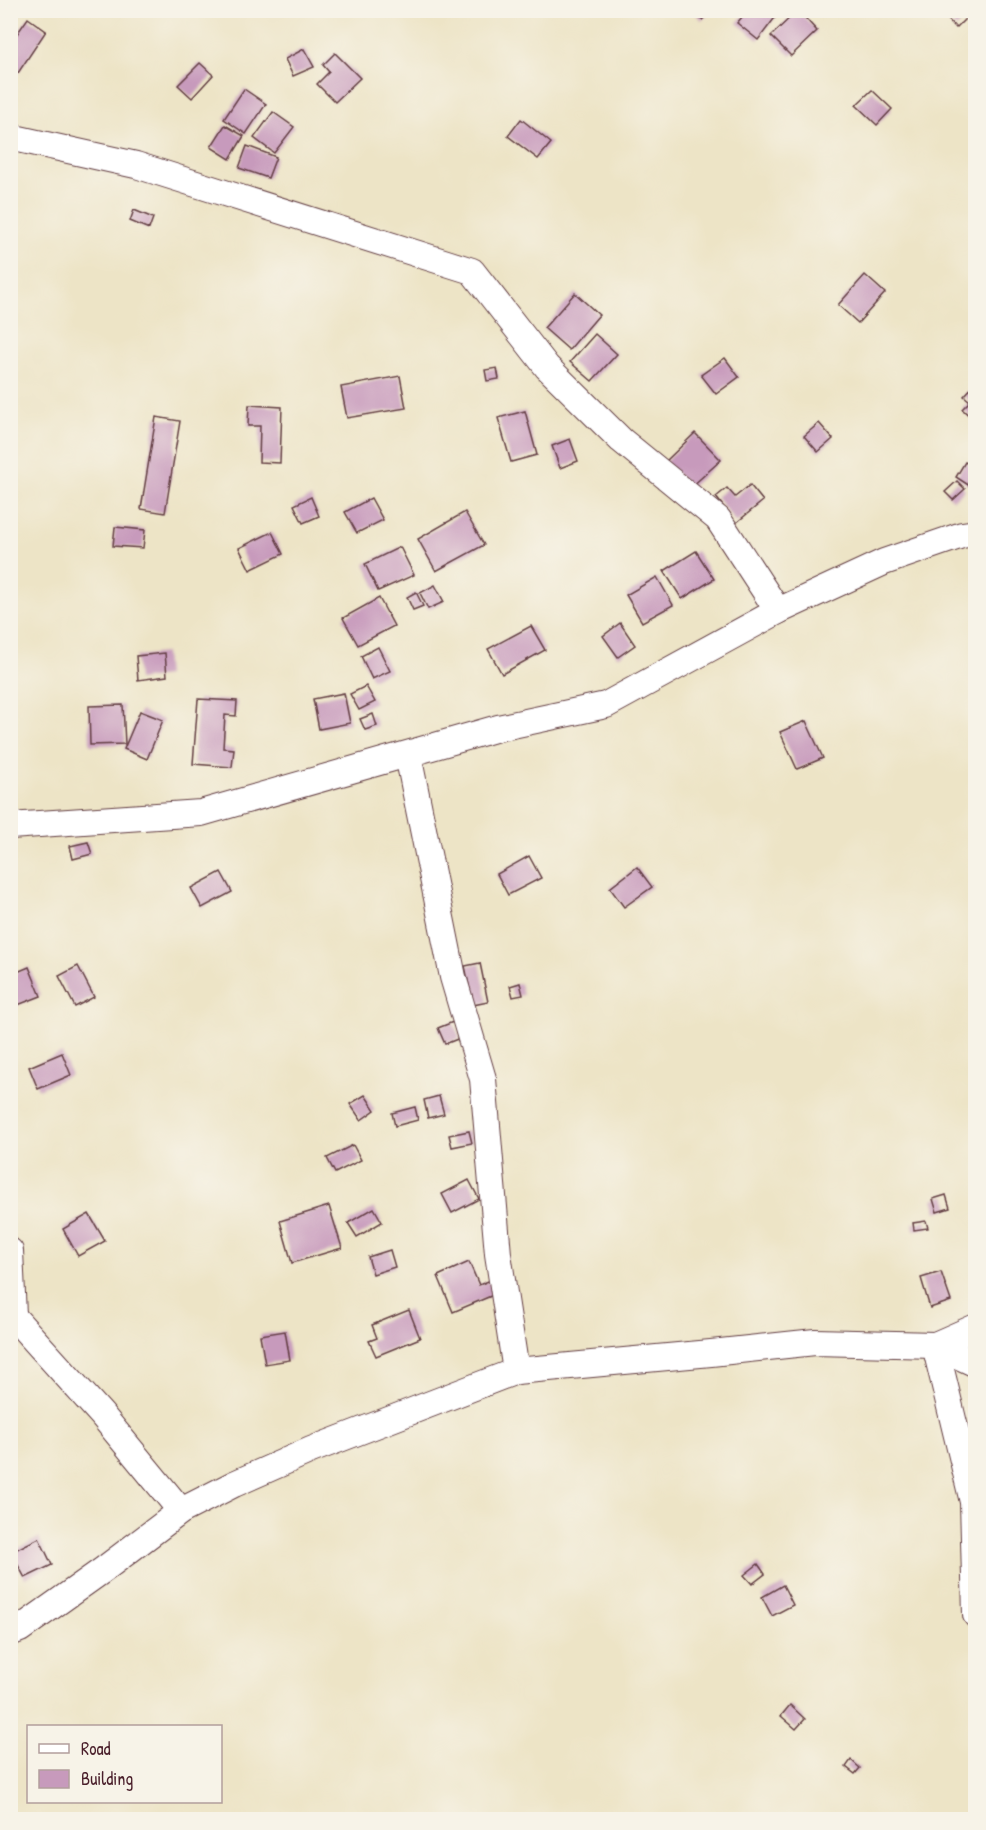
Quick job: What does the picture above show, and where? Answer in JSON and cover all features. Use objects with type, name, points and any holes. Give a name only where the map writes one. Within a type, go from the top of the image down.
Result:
[{"type":"street","points":[[10,137],[136,165],[472,271],[547,367],[621,440],[718,519],[778,611]]},
{"type":"street","points":[[10,826],[201,813],[498,728],[606,705],[778,611],[884,562],[971,531]]},
{"type":"street","points":[[408,755],[453,977],[483,1079],[498,1254],[516,1371]]},
{"type":"street","points":[[10,1251],[12,1314],[102,1415],[181,1511]]},
{"type":"street","points":[[935,1345],[975,1327]]},
{"type":"street","points":[[10,1633],[20,1629],[104,1570],[181,1511],[234,1484],[311,1450],[516,1371],[815,1342],[935,1345],[975,1364]]},
{"type":"street","points":[[935,1345],[973,1502],[975,1615]]},
{"type":"building","points":[[692,10],[712,10],[702,20]]},
{"type":"building","points":[[748,10],[772,10],[777,15],[758,40],[737,23]]},
{"type":"building","points":[[798,10],[817,31],[791,56],[771,36]]},
{"type":"building","points":[[939,10],[974,10],[956,28]]},
{"type":"building","points":[[28,18],[46,31],[18,73],[10,68],[10,44]]},
{"type":"building","points":[[304,49],[314,67],[293,76],[285,59]]},
{"type":"building","points":[[335,53],[360,78],[335,102],[317,84],[329,72],[323,65]]},
{"type":"building","points":[[200,63],[213,75],[192,98],[178,85]]},
{"type":"building","points":[[244,89],[266,104],[246,134],[224,119]]},
{"type":"building","points":[[872,90],[892,109],[877,125],[856,105]]},
{"type":"building","points":[[273,112],[294,127],[274,153],[254,138]]},
{"type":"building","points":[[521,119],[551,143],[538,159],[508,136]]},
{"type":"building","points":[[225,125],[244,136],[230,159],[211,147]]},
{"type":"building","points":[[247,146],[276,157],[268,178],[239,168]]},
{"type":"building","points":[[134,210],[153,218],[149,229],[130,221]]},
{"type":"building","points":[[865,275],[885,293],[858,323],[838,305]]},
{"type":"building","points":[[575,293],[599,315],[569,350],[544,328]]},
{"type":"building","points":[[595,334],[617,354],[592,381],[570,362]]},
{"type":"building","points":[[725,358],[739,377],[716,394],[701,375]]},
{"type":"building","points":[[497,368],[499,379],[487,381],[485,370]]},
{"type":"building","points":[[400,376],[406,408],[347,418],[341,387]]},
{"type":"building","points":[[976,383],[976,419],[974,420],[962,409],[970,401],[964,396]]},
{"type":"building","points":[[249,405],[282,407],[280,463],[259,462],[260,426],[248,426]]},
{"type":"building","points":[[525,411],[537,455],[511,462],[498,418]]},
{"type":"building","points":[[156,417],[180,421],[165,513],[141,509]]},
{"type":"building","points":[[819,423],[833,439],[818,452],[804,436]]},
{"type":"building","points":[[695,433],[721,460],[690,488],[665,462]]},
{"type":"building","points":[[570,439],[578,461],[560,468],[552,446]]},
{"type":"building","points":[[965,462],[976,468],[976,490],[956,477]]},
{"type":"building","points":[[957,481],[965,489],[953,500],[945,492]]},
{"type":"building","points":[[750,485],[763,501],[736,523],[716,497],[727,488],[735,497]]},
{"type":"building","points":[[311,497],[319,516],[303,523],[294,505]]},
{"type":"building","points":[[371,498],[383,520],[357,533],[345,512]]},
{"type":"building","points":[[465,512],[484,545],[436,571],[418,539]]},
{"type":"building","points":[[115,527],[145,530],[143,548],[113,546]]},
{"type":"building","points":[[272,532],[283,554],[250,570],[239,548]]},
{"type":"building","points":[[400,547],[414,575],[378,591],[365,564]]},
{"type":"building","points":[[696,551],[714,579],[682,599],[664,571]]},
{"type":"building","points":[[657,577],[673,605],[642,622],[626,595]]},
{"type":"building","points":[[435,585],[444,602],[428,609],[420,593]]},
{"type":"building","points":[[416,592],[423,606],[413,610],[407,597]]},
{"type":"building","points":[[379,598],[394,626],[358,645],[343,618]]},
{"type":"building","points":[[620,623],[635,645],[618,657],[603,636]]},
{"type":"building","points":[[531,626],[545,650],[502,674],[488,649]]},
{"type":"building","points":[[378,647],[390,671],[372,679],[361,656]]},
{"type":"building","points":[[165,653],[167,676],[138,680],[136,656]]},
{"type":"building","points":[[366,686],[375,702],[359,710],[350,694]]},
{"type":"building","points":[[344,693],[350,723],[319,729],[313,699]]},
{"type":"building","points":[[198,699],[237,701],[236,716],[225,715],[223,748],[234,749],[232,767],[193,764]]},
{"type":"building","points":[[123,705],[125,744],[90,745],[89,706]]},
{"type":"building","points":[[140,711],[163,720],[147,759],[124,749]]},
{"type":"building","points":[[373,714],[377,726],[365,730],[360,719]]},
{"type":"building","points":[[806,721],[823,758],[797,769],[780,732]]},
{"type":"building","points":[[88,842],[92,854],[73,859],[70,846]]},
{"type":"building","points":[[529,856],[541,878],[508,895],[497,874]]},
{"type":"building","points":[[637,867],[652,887],[624,907],[610,888]]},
{"type":"building","points":[[221,872],[232,892],[202,908],[191,888]]},
{"type":"building","points":[[480,963],[488,1002],[473,1005],[465,966]]},
{"type":"building","points":[[78,966],[94,997],[75,1007],[59,976]]},
{"type":"building","points":[[29,967],[41,996],[10,1008],[10,975]]},
{"type":"building","points":[[520,983],[523,995],[513,997],[510,986]]},
{"type":"building","points":[[453,1022],[460,1038],[445,1044],[438,1028]]},
{"type":"building","points":[[62,1053],[71,1075],[38,1089],[29,1067]]},
{"type":"building","points":[[365,1095],[375,1110],[361,1120],[350,1104]]},
{"type":"building","points":[[439,1096],[444,1114],[428,1118],[424,1100]]},
{"type":"building","points":[[415,1107],[418,1120],[395,1126],[392,1113]]},
{"type":"building","points":[[469,1131],[472,1143],[452,1147],[449,1135]]},
{"type":"building","points":[[353,1145],[361,1160],[335,1173],[327,1158]]},
{"type":"building","points":[[469,1180],[479,1199],[452,1213],[442,1194]]},
{"type":"building","points":[[946,1195],[950,1208],[937,1212],[933,1199]]},
{"type":"building","points":[[329,1206],[342,1248],[292,1263],[280,1221]]},
{"type":"building","points":[[374,1208],[382,1222],[357,1237],[348,1223]]},
{"type":"building","points":[[89,1214],[105,1241],[78,1256],[63,1229]]},
{"type":"building","points":[[926,1221],[928,1228],[914,1230],[913,1223]]},
{"type":"building","points":[[390,1250],[395,1267],[373,1274],[368,1257]]},
{"type":"building","points":[[469,1262],[479,1285],[493,1279],[498,1293],[453,1312],[438,1276]]},
{"type":"building","points":[[941,1272],[951,1301],[930,1308],[921,1278]]},
{"type":"building","points":[[409,1310],[420,1338],[376,1356],[369,1341],[377,1338],[372,1325]]},
{"type":"building","points":[[285,1331],[290,1360],[265,1364],[260,1335]]},
{"type":"building","points":[[39,1538],[52,1565],[25,1578],[11,1552]]},
{"type":"building","points":[[758,1564],[765,1574],[752,1584],[744,1575]]},
{"type":"building","points":[[783,1585],[793,1605],[772,1616],[762,1597]]},
{"type":"building","points":[[790,1705],[805,1719],[796,1729],[781,1716]]},
{"type":"building","points":[[851,1760],[860,1768],[855,1774],[846,1767]]}]
